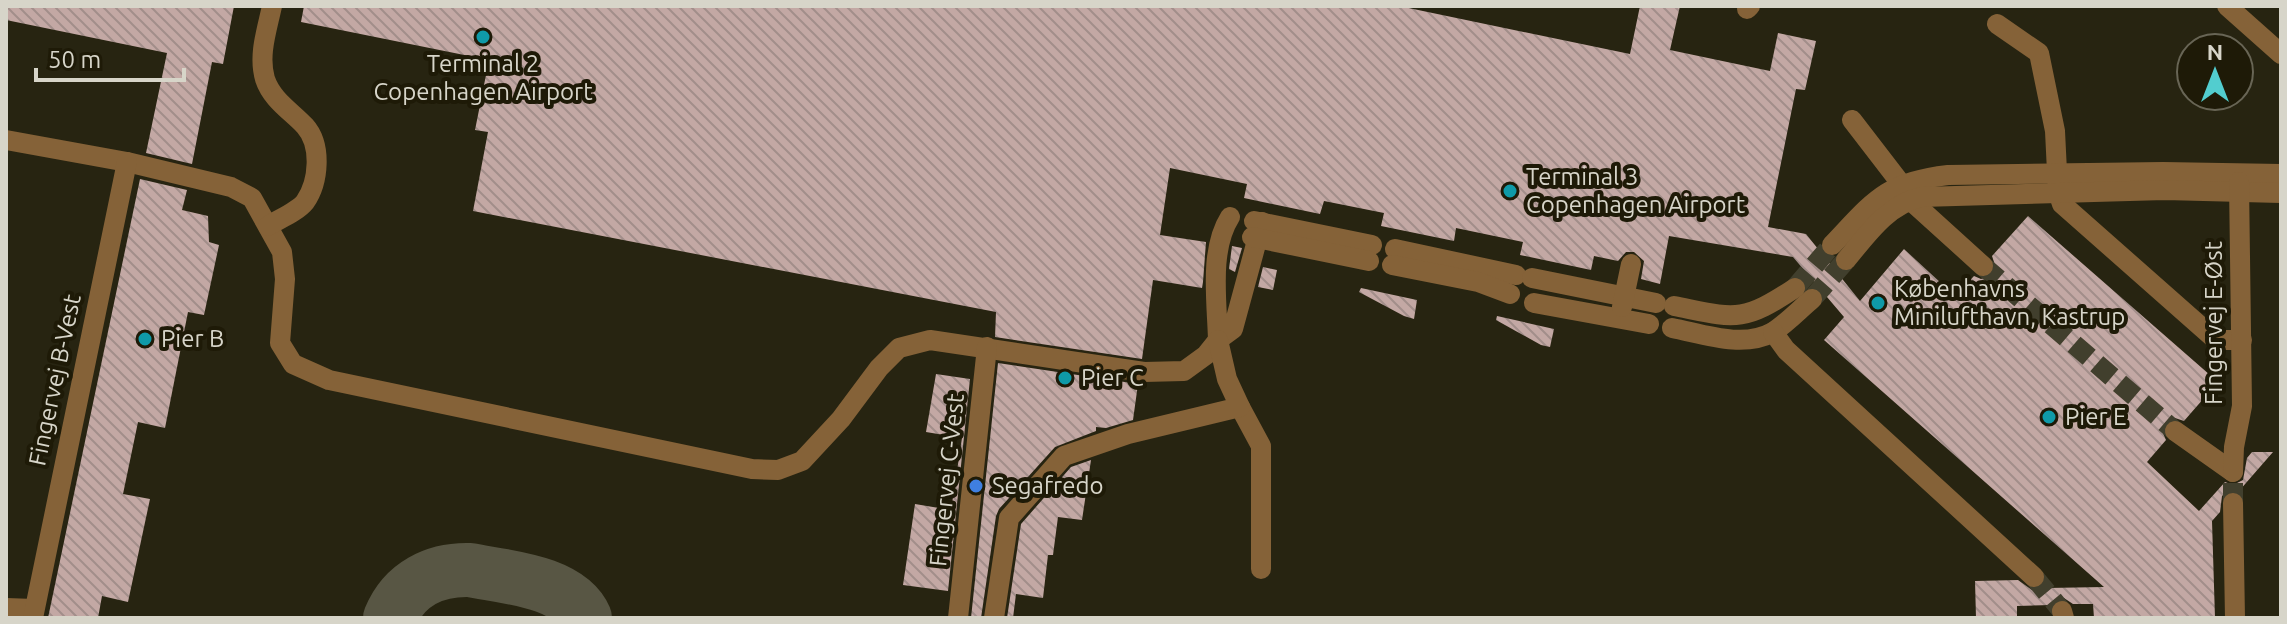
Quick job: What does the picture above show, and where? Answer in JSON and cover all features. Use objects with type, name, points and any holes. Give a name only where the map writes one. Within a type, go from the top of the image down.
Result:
[{"type":"lane","points":[[268,226],[304,204],[314,183],[317,152],[307,128],[276,99],[266,82],[261,60],[272,6]]},
{"type":"lane","points":[[2227,6],[2281,54]]},
{"type":"lane","points":[[1997,24],[2039,53],[2055,131],[2062,204],[2216,340],[2242,340]]},
{"type":"lane","points":[[1852,120],[1906,192],[1983,266]]},
{"type":"lane","points":[[6,140],[127,162],[231,187],[252,198],[282,252],[285,279],[280,343],[293,364],[329,380],[752,469],[778,470],[802,461],[899,348],[930,340],[1144,372],[1184,371],[1233,329],[1256,230],[1371,253]]},
{"type":"lane","name":"Fingervej B-Vest","points":[[34,614],[127,162]]},
{"type":"lane","points":[[1839,253],[1882,218],[1906,192],[1949,194],[2058,183],[2165,190],[2239,184],[2281,174]]},
{"type":"lane","points":[[2239,184],[2281,193]]},
{"type":"lane","name":"Fingervej E-Øst","points":[[2175,431],[2233,472],[2242,406],[2239,184]]},
{"type":"lane","points":[[1230,217],[1221,231],[1216,285],[1218,340],[1227,379],[1261,446],[1261,569]]},
{"type":"lane","points":[[1393,257],[1478,282],[1520,282],[1730,317],[1749,314],[1804,294],[1773,332],[1758,337],[1735,340],[1672,328]]},
{"type":"lane","points":[[1620,319],[1631,264]]},
{"type":"lane","points":[[1534,303],[1649,324]]},
{"type":"lane","points":[[1773,332],[1786,350],[2034,577]]},
{"type":"lane","name":"Fingervej C-Vest","points":[[958,618],[987,347]]},
{"type":"lane","points":[[994,618],[1009,518],[1064,456],[1128,434],[1240,407]]},
{"type":"lane","points":[[2233,503],[2235,618]]},
{"type":"lane","points":[[6,608],[34,614]]},
{"type":"building","points":[[6,6],[234,6],[223,64],[212,62],[192,164],[146,153],[167,53],[6,20]]},
{"type":"building","points":[[304,6],[1399,6],[1630,54],[1640,6],[1680,6],[1670,50],[1770,71],[1778,33],[1816,41],[1805,90],[1796,89],[1768,227],[1806,234],[1860,301],[1904,249],[1955,296],[1974,276],[1981,279],[1992,275],[1996,268],[1992,256],[2028,216],[2218,382],[2184,421],[2175,418],[2165,423],[2162,431],[2166,440],[2147,462],[2199,511],[2225,482],[2233,485],[2243,480],[2247,458],[2252,452],[2273,452],[2239,491],[2227,492],[2222,496],[2220,512],[2212,521],[2215,618],[2094,618],[2093,604],[2073,604],[2064,598],[2051,605],[2017,606],[2017,618],[1976,618],[1975,581],[2018,580],[2032,590],[2043,586],[2046,580],[2047,588],[2104,587],[1824,340],[1844,317],[1793,257],[1669,236],[1660,284],[1641,279],[1644,261],[1634,252],[1626,252],[1618,261],[1594,256],[1591,270],[1520,255],[1523,242],[1456,228],[1454,241],[1381,226],[1384,213],[1324,201],[1320,214],[1244,198],[1247,184],[1170,168],[1160,235],[1206,242],[1203,282],[1202,288],[1153,280],[1142,359],[995,337],[996,312],[473,211],[488,132],[475,130],[489,60],[301,22]]},
{"type":"building","name":"Pier B","points":[[140,179],[187,190],[182,210],[208,216],[209,242],[219,245],[204,315],[188,312],[165,428],[138,422],[123,494],[150,499],[128,602],[102,596],[98,618],[48,618]]},
{"type":"building","points":[[1232,246],[1242,248],[1235,272],[1229,269]]},
{"type":"building","points":[[1263,267],[1277,270],[1273,290],[1258,287]]},
{"type":"building","points":[[1361,288],[1417,300],[1414,319],[1359,292]]},
{"type":"building","points":[[1497,316],[1554,329],[1550,347],[1496,320]]},
{"type":"building","points":[[998,363],[1138,384],[1133,420],[1106,428],[1096,427],[1096,431],[1055,447],[999,509],[981,618],[971,618]]},
{"type":"building","points":[[936,374],[970,379],[948,591],[903,585],[915,504],[951,510],[962,438],[926,432]]},
{"type":"building","points":[[1091,460],[1082,520],[1058,517],[1053,555],[1048,555],[1043,598],[1016,594],[1013,618],[1007,618],[1021,524],[1071,467]]},
{"type":"taxiway","points":[[390,618],[403,596],[412,588],[433,576],[457,570],[518,579],[551,588],[577,606],[585,618]]},
{"type":"tunnel","points":[[1795,288],[1832,245]]},
{"type":"tunnel","points":[[1812,299],[1846,260]]},
{"type":"tunnel","points":[[1983,266],[2175,431]]},
{"type":"tunnel","points":[[2233,472],[2233,503]]},
{"type":"tunnel","points":[[2034,577],[2062,611]]},
{"type":"place","name":"Terminal 2 Copenhagen Airport","points":[[483,37]]},
{"type":"place","name":"Terminal 3 Copenhagen Airport","points":[[1510,191]]},
{"type":"place","name":"Københavns Minilufthavn, Kastrup","points":[[1878,303]]},
{"type":"place","name":"Pier B","points":[[145,339]]},
{"type":"place","name":"Pier C","points":[[1065,378]]},
{"type":"place","name":"Pier E","points":[[2049,417]]},
{"type":"place","name":"Segafredo","points":[[976,486]]}]
